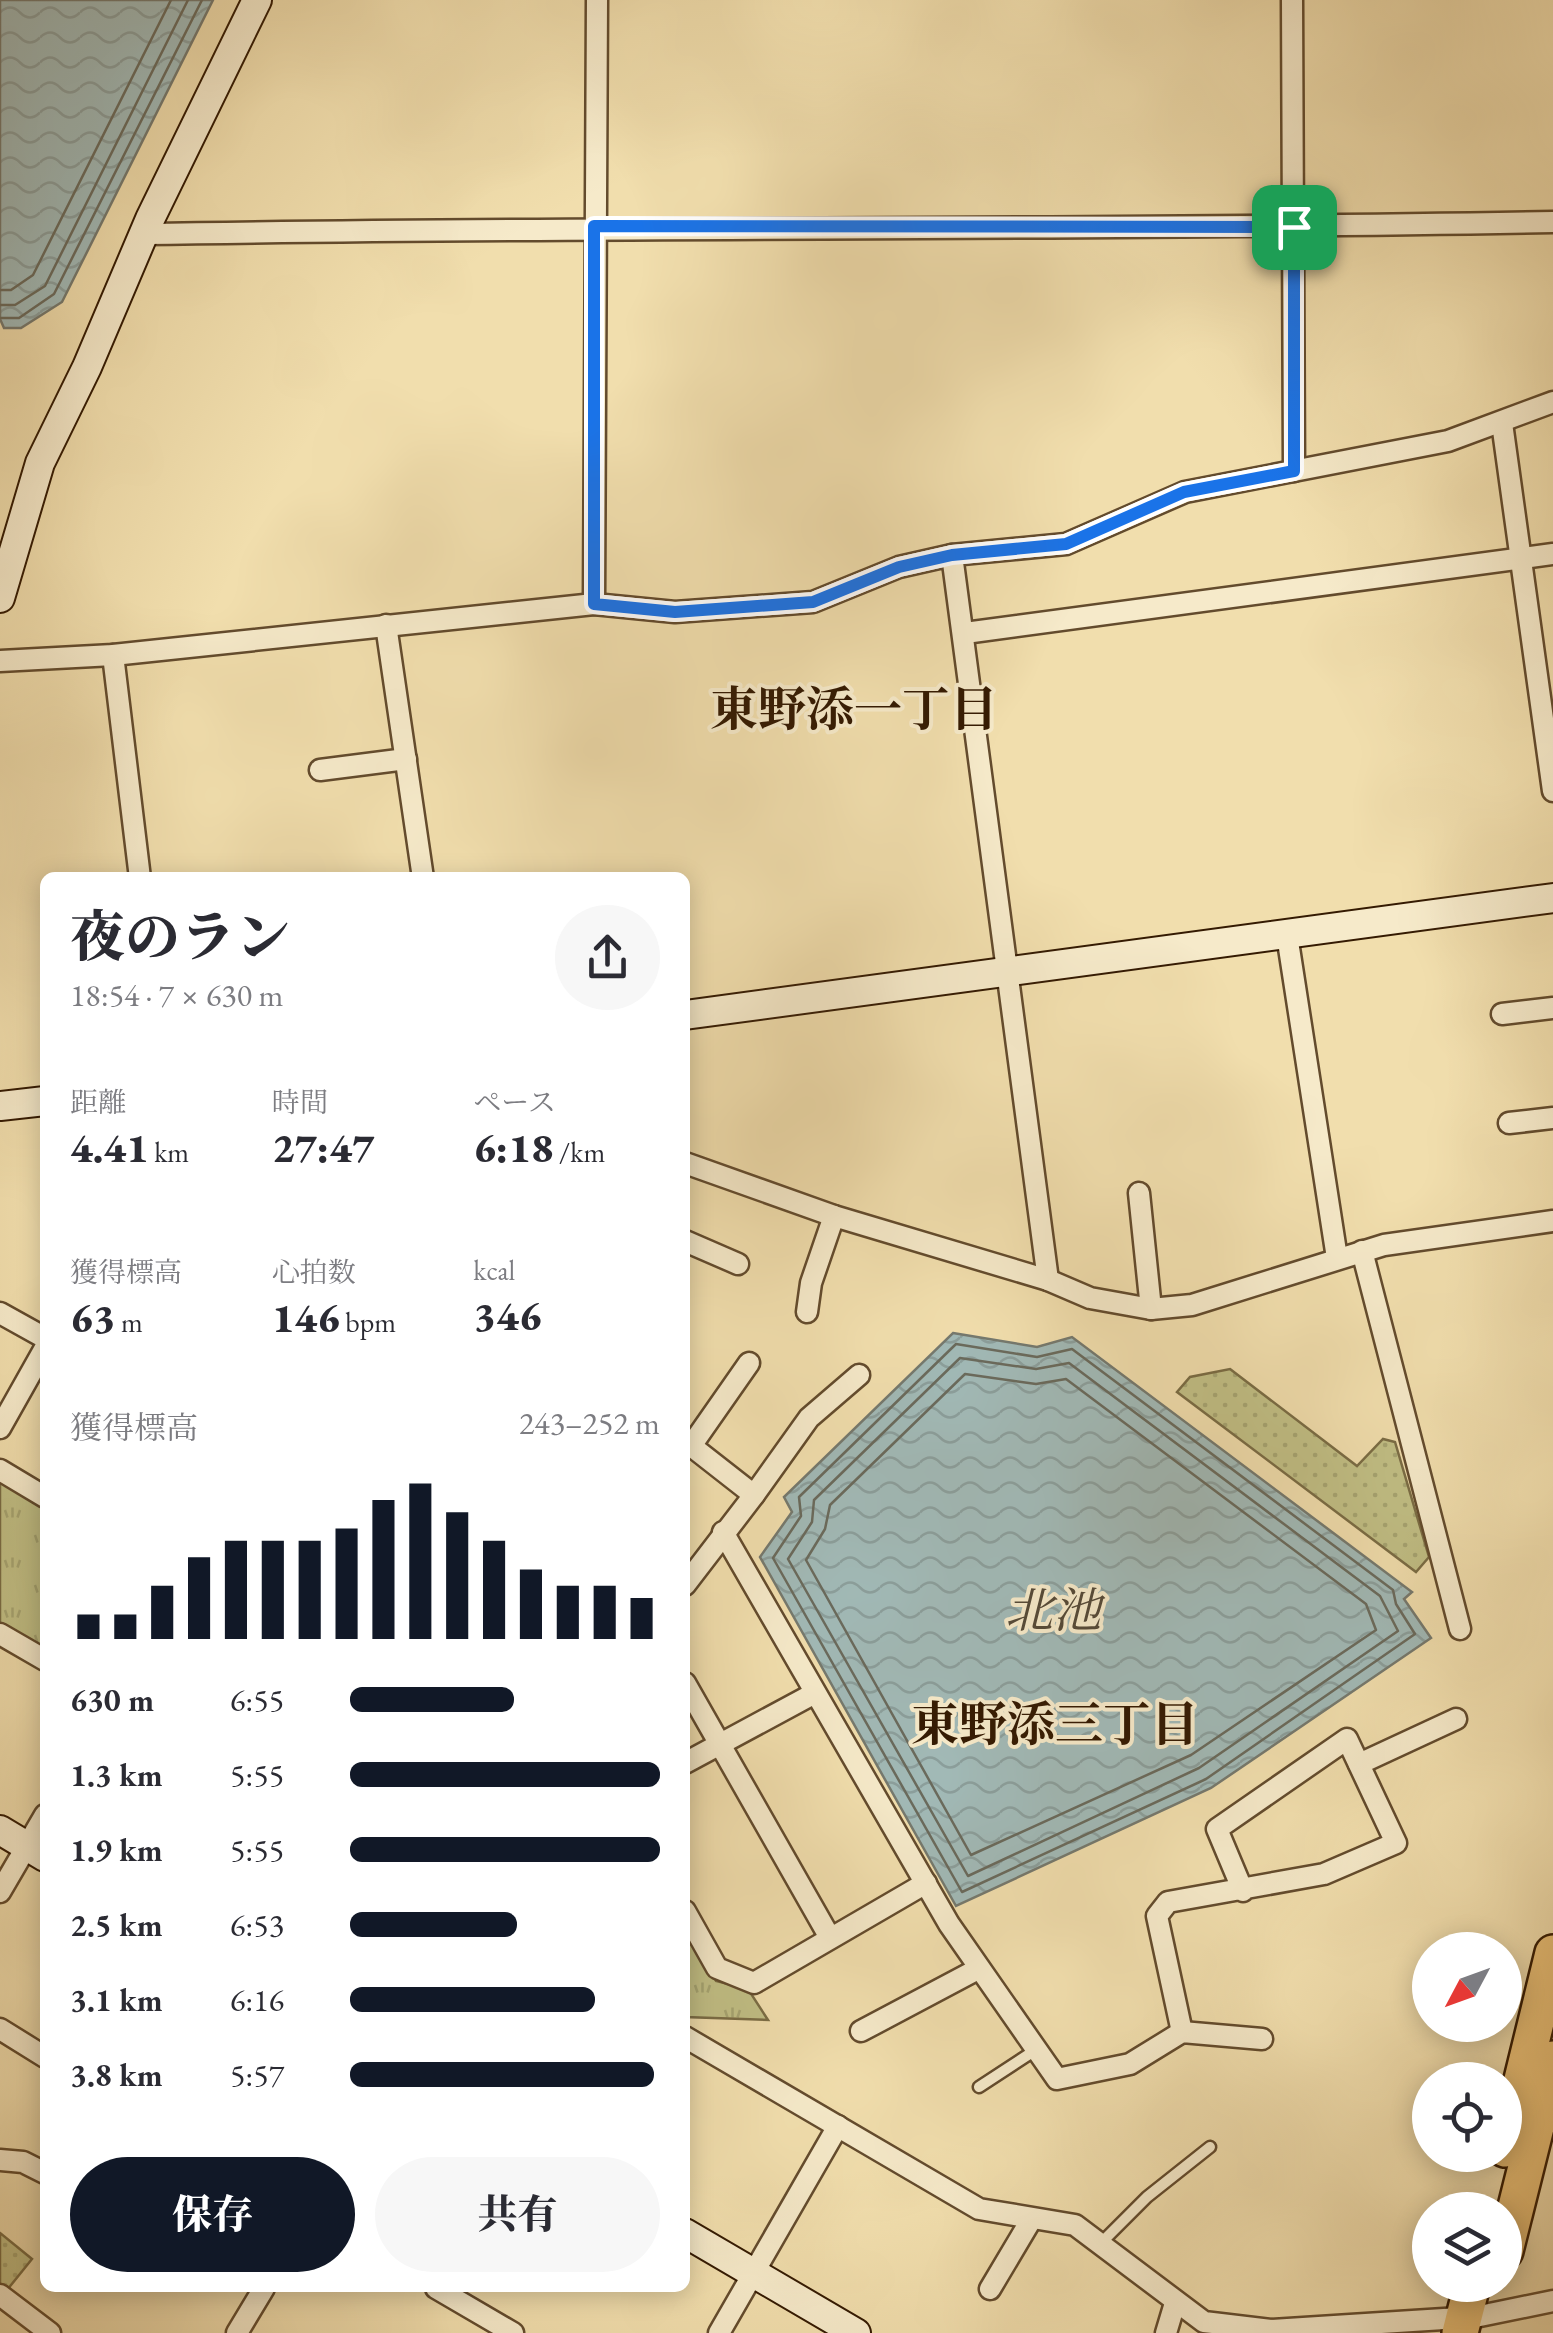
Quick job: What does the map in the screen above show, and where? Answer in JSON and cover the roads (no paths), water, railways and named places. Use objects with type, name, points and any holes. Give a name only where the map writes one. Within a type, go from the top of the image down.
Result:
[{"type":"highway","points":[[1522,2079],[1553,1953]]},
{"type":"highway","points":[[1520,2192],[1553,2059]]},
{"type":"street","points":[[0,598],[40,463],[144,234],[257,0]]},
{"type":"street","points":[[594,604],[597,0]]},
{"type":"street","points":[[1292,0],[1294,471]]},
{"type":"street","points":[[144,234],[594,226],[1294,227],[1553,222]]},
{"type":"street","points":[[0,661],[113,655],[594,604],[675,612],[813,602],[899,567],[952,555],[1066,544],[1184,492],[1448,442],[1553,402]]},
{"type":"street","points":[[1502,423],[1553,792]]},
{"type":"street","points":[[964,633],[1553,554]]},
{"type":"street","points":[[952,555],[1048,1280]]},
{"type":"street","points":[[386,625],[423,872]]},
{"type":"street","points":[[113,655],[139,872]]},
{"type":"street","points":[[348,744],[352,766]]},
{"type":"street","points":[[320,770],[406,759]]},
{"type":"street","points":[[690,1014],[1553,898]]},
{"type":"street","points":[[1287,934],[1337,1258]]},
{"type":"street","points":[[1502,1014],[1553,1008]]},
{"type":"street","points":[[0,1106],[40,1102]]},
{"type":"street","points":[[1509,1122],[1553,1118]]},
{"type":"street","points":[[690,1165],[834,1216],[1048,1280],[1090,1298],[1151,1309],[1192,1304],[1362,1251],[1553,1220]]},
{"type":"street","points":[[1139,1193],[1151,1309]]},
{"type":"street","points":[[807,1312],[811,1283],[834,1216]]},
{"type":"street","points":[[690,1243],[738,1264]]},
{"type":"street","points":[[1362,1251],[1460,1629]]},
{"type":"street","points":[[0,1313],[40,1348]]},
{"type":"street","points":[[0,1428],[40,1359]]},
{"type":"street","points":[[690,1441],[749,1362]]},
{"type":"street","points":[[690,1578],[809,1418],[859,1375]]},
{"type":"street","points":[[690,1446],[754,1495]]},
{"type":"street","points":[[0,1470],[40,1494]]},
{"type":"street","points":[[722,1532],[978,1968],[1057,2079],[1130,2064],[1182,2032],[1262,2039]]},
{"type":"street","points":[[0,1634],[40,1657]]},
{"type":"street","points":[[690,1692],[829,1936]]},
{"type":"street","points":[[690,1760],[815,1693]]},
{"type":"street","points":[[1359,1764],[1456,1719]]},
{"type":"street","points":[[1182,2032],[1157,1916],[1168,1902],[1243,1891],[1324,1874],[1396,1843],[1348,1739],[1217,1828],[1243,1891]]},
{"type":"street","points":[[0,1830],[36,1851],[0,1892]]},
{"type":"street","points":[[690,1920],[718,1968],[754,1983],[926,1883]]},
{"type":"street","points":[[861,2032],[978,1968]]},
{"type":"street","points":[[0,2029],[40,2054]]},
{"type":"street","points":[[690,2039],[979,2209],[1076,2225],[1204,2322],[1236,2329],[1344,2329],[1553,2301]]},
{"type":"street","points":[[718,2333],[838,2126]]},
{"type":"street","points":[[0,2160],[22,2162],[40,2171]]},
{"type":"street","points":[[990,2289],[1031,2220]]},
{"type":"street","points":[[690,2236],[856,2333]]},
{"type":"street","points":[[237,2333],[258,2292]]},
{"type":"street","points":[[443,2292],[513,2333]]},
{"type":"street","points":[[0,2295],[50,2333]]},
{"type":"street","points":[[1166,2333],[1175,2303]]},
{"type":"lane","points":[[979,2087],[1034,2050]]},
{"type":"lane","points":[[1100,2244],[1147,2197],[1210,2147]]},
{"type":"water","points":[[0,0],[213,0],[62,302],[21,328],[4,328],[0,319]]},
{"type":"water","name":"北池","points":[[953,1333],[1037,1347],[1072,1337],[1412,1592],[1404,1599],[1431,1638],[1211,1788],[956,1906],[760,1557],[792,1512],[784,1497]]},
{"type":"district","name":"東野添一丁目","points":[[854,709]]},
{"type":"district","name":"東野添三丁目","points":[[1055,1724]]}]
